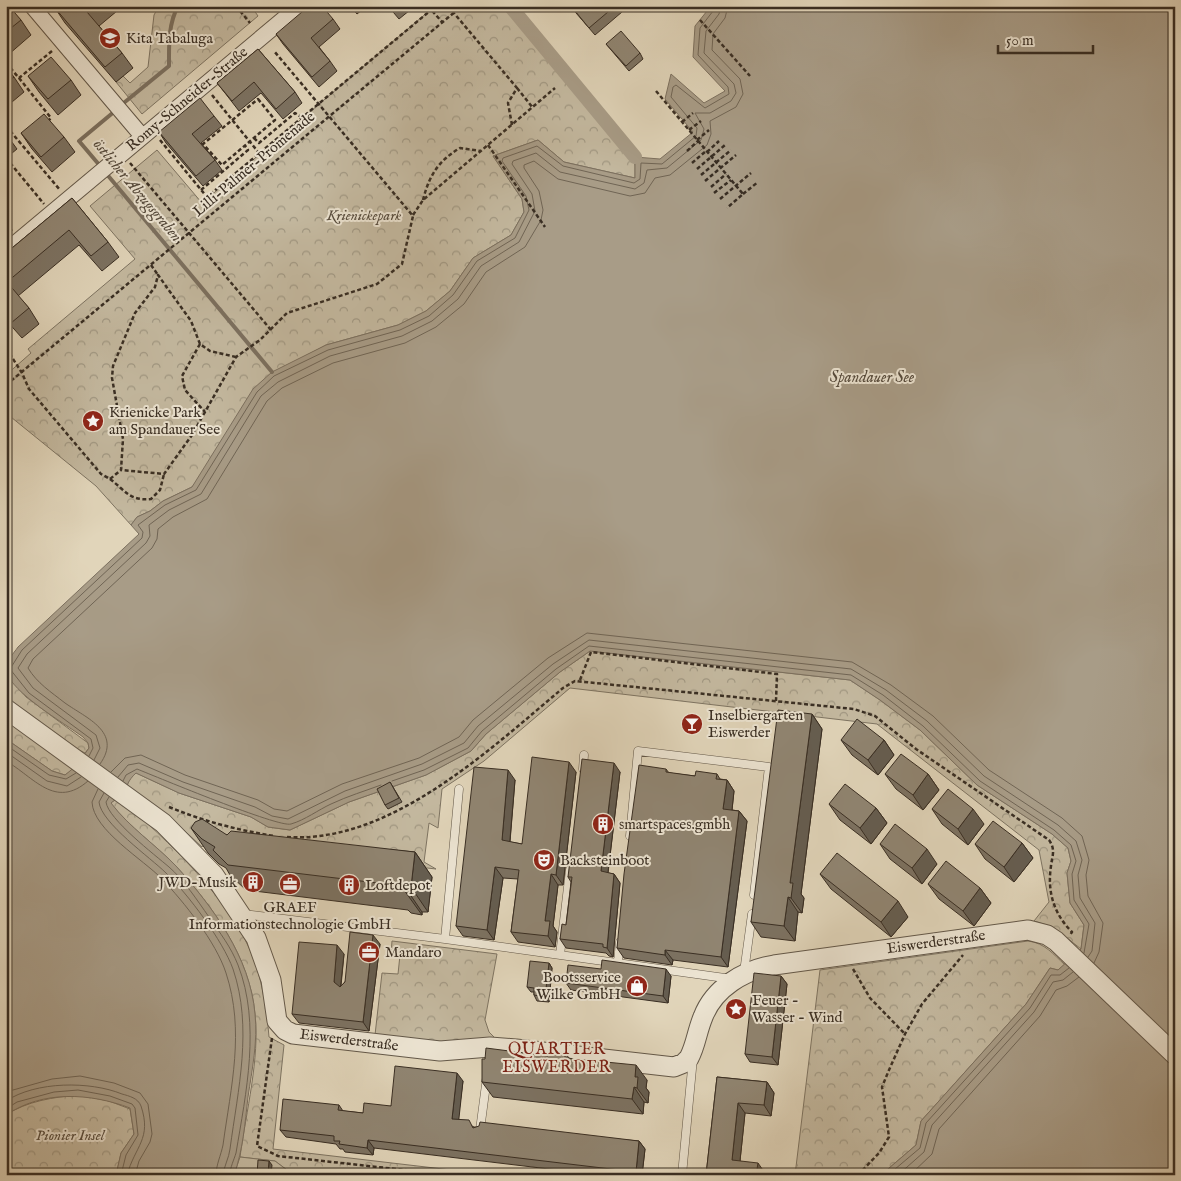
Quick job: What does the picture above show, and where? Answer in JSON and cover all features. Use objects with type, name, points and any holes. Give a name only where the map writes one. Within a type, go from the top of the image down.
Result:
[{"type":"street","name":"Romy-Schneider-Straße","points":[[6,251],[299,6]]},
{"type":"street","points":[[37,8],[126,117],[146,133]]},
{"type":"street","name":"Eiswerderstraße","points":[[6,709],[163,823],[214,875],[256,938],[265,958],[277,1021],[285,1030],[294,1034],[489,1057],[516,1048],[663,1067],[684,1063],[694,1048],[708,1006],[739,977],[766,966],[1028,930],[1047,935],[1071,954],[1175,1055]]},
{"type":"lane","points":[[241,914],[739,977],[769,767],[638,751],[629,847]]},
{"type":"lane","points":[[582,774],[584,755]]},
{"type":"lane","points":[[444,939],[460,789]]},
{"type":"lane","points":[[560,955],[572,860]]},
{"type":"lane","points":[[351,937],[352,928]]},
{"type":"lane","points":[[618,962],[621,934]]},
{"type":"lane","name":"Eiswerderstraße","points":[[682,1175],[694,1048]]},
{"type":"lane","points":[[480,1130],[489,1057]]},
{"type":"path","points":[[236,6],[250,23]]},
{"type":"path","points":[[428,6],[442,22]]},
{"type":"path","points":[[448,6],[455,12],[533,108]]},
{"type":"path","name":"Lilli-Palmer-Promenade","points":[[6,385],[462,6]]},
{"type":"path","points":[[146,133],[207,197],[431,10]]},
{"type":"path","points":[[700,20],[750,76]]},
{"type":"path","points":[[19,78],[63,42]]},
{"type":"path","points":[[274,51],[413,216]]},
{"type":"path","points":[[6,63],[51,118],[44,124]]},
{"type":"path","points":[[204,84],[259,153]]},
{"type":"path","points":[[512,125],[508,103],[518,88]]},
{"type":"path","points":[[6,348],[22,372],[29,389],[101,474],[110,479],[123,492],[139,500],[151,499],[160,490],[164,474],[205,413],[236,358],[260,340],[287,313],[377,284],[402,264],[413,216],[423,200],[555,88]]},
{"type":"path","points":[[656,91],[743,194]]},
{"type":"path","points":[[258,99],[275,120],[254,138],[222,165],[204,144],[258,99]]},
{"type":"path","points":[[254,138],[258,143],[295,113],[301,117]]},
{"type":"path","points":[[682,122],[693,113]]},
{"type":"path","points":[[689,130],[701,121]]},
{"type":"path","points":[[6,126],[68,199]]},
{"type":"path","points":[[687,151],[709,130]]},
{"type":"path","points":[[692,163],[719,141]]},
{"type":"path","points":[[488,145],[545,227]]},
{"type":"path","points":[[697,169],[725,145]]},
{"type":"path","points":[[201,190],[248,150],[245,146]]},
{"type":"path","points":[[423,200],[428,180],[445,157],[460,148],[481,151]]},
{"type":"path","points":[[701,175],[731,150]]},
{"type":"path","points":[[705,181],[736,155]]},
{"type":"path","points":[[6,158],[52,212]]},
{"type":"path","points":[[117,158],[189,233],[271,330]]},
{"type":"path","points":[[720,199],[751,173]]},
{"type":"path","points":[[710,187],[726,174]]},
{"type":"path","points":[[714,193],[730,180]]},
{"type":"path","points":[[727,208],[758,182]]},
{"type":"path","points":[[151,265],[191,321],[200,344],[210,352],[236,358]]},
{"type":"path","points":[[121,470],[123,439],[112,378],[113,366],[135,314],[156,288],[158,275]]},
{"type":"path","points":[[200,344],[182,376],[185,390],[205,413]]},
{"type":"path","points":[[110,479],[121,470],[164,474]]},
{"type":"path","points":[[580,680],[591,652],[777,674],[776,701]]},
{"type":"path","points":[[162,804],[196,818],[237,830],[229,833]]},
{"type":"path","points":[[858,1175],[879,1153],[889,1137],[882,1087],[905,1034],[922,1004],[963,955]]},
{"type":"path","points":[[850,964],[870,998],[905,1034]]},
{"type":"path","points":[[273,1032],[257,1146],[278,1156],[450,1175]]},
{"type":"green space","points":[[159,6],[251,6],[258,16],[142,114],[116,82],[123,76],[130,83],[148,67],[154,15]]},
{"type":"green space","name":"Krienickepark","points":[[435,6],[510,6],[635,157],[635,178],[564,162],[538,140],[493,156],[522,199],[524,212],[511,235],[473,258],[450,291],[426,311],[398,325],[326,345],[298,360],[192,487],[163,501],[150,511],[137,517],[131,525],[96,486],[6,413],[6,375],[31,353],[28,349],[135,259],[90,206],[157,150],[202,203]]},
{"type":"green space","points":[[590,651],[850,680],[920,730],[977,785],[1052,834],[1068,848],[1071,861],[1067,873],[1070,903],[1084,925],[1081,949],[1053,927],[1034,921],[1049,902],[1039,850],[877,724],[570,688],[484,761],[442,789],[438,828],[429,823],[424,862],[436,869],[287,852],[209,838],[202,847],[173,820],[127,787],[129,779],[136,773],[179,793],[251,817],[268,827],[290,830],[349,802],[426,775],[471,751],[486,734],[560,672]]},
{"type":"green space","points":[[6,672],[26,697],[88,743],[89,748],[85,753],[65,743],[6,699]]},
{"type":"green space","points":[[6,721],[74,769],[65,775],[52,771],[6,739]]},
{"type":"green space","points":[[119,798],[197,873],[215,894],[245,939],[260,980],[269,1037],[284,1045],[273,1149],[494,1175],[331,1175],[287,1170],[275,1161],[240,1157],[256,1049],[255,1014],[252,993],[246,973],[228,934],[203,898],[176,866],[110,803]]},
{"type":"green space","points":[[392,941],[497,954],[485,1020],[489,1032],[496,1039],[450,1043],[375,1035],[382,973],[398,974],[400,955],[391,954]]},
{"type":"green space","points":[[1028,941],[1044,947],[1065,965],[1058,970],[1050,968],[1026,1004],[921,1121],[916,1145],[881,1175],[795,1175],[820,970]]},
{"type":"green space","name":"Pionier Insel","points":[[79,1095],[109,1101],[130,1109],[134,1134],[121,1153],[116,1175],[6,1175],[6,1115],[23,1106],[41,1100]]},
{"type":"green space","points":[[240,1157],[275,1161],[287,1170],[331,1175],[234,1175]]},
{"type":"water","name":"Spandauer See","points":[[711,6],[1175,6],[1175,1175],[881,1175],[916,1145],[921,1121],[1026,1004],[1050,968],[1058,970],[1081,949],[1084,925],[1070,903],[1067,873],[1071,861],[1068,848],[1052,834],[977,785],[920,730],[850,680],[590,651],[560,672],[486,734],[471,751],[426,775],[349,802],[290,830],[268,827],[251,817],[179,793],[136,773],[119,798],[111,803],[126,820],[176,866],[203,898],[228,934],[246,973],[252,993],[255,1014],[255,1045],[240,1156],[234,1175],[116,1175],[121,1153],[134,1134],[130,1108],[115,1103],[99,1099],[67,1096],[35,1101],[6,1115],[6,739],[52,771],[65,775],[76,766],[89,748],[88,743],[83,737],[28,698],[10,680],[6,671],[6,665],[10,658],[18,647],[139,534],[131,525],[137,517],[150,511],[163,501],[192,487],[253,389],[272,372],[326,345],[398,325],[426,311],[450,291],[473,258],[511,235],[524,212],[522,199],[493,156],[538,140],[564,162],[635,178],[635,157],[660,159],[693,132],[665,99],[671,74],[704,103],[725,91],[693,57],[695,26]]},
{"type":"building","points":[[6,6],[9,6],[21,20],[6,32]]},
{"type":"building","points":[[56,6],[94,6],[87,12],[122,53],[105,67],[55,8]]},
{"type":"building","points":[[309,6],[322,6],[333,19],[311,38],[330,61],[312,77],[276,34]]},
{"type":"building","points":[[571,6],[615,6],[589,28]]},
{"type":"building","points":[[621,31],[640,53],[626,66],[606,44]]},
{"type":"building","points":[[258,49],[295,92],[276,109],[254,82],[232,101],[217,83]]},
{"type":"building","points":[[51,57],[71,80],[48,99],[28,76]]},
{"type":"building","points":[[6,68],[14,77],[6,83]]},
{"type":"building","points":[[200,98],[214,116],[192,134],[215,160],[196,176],[159,132]]},
{"type":"building","points":[[44,114],[64,137],[41,157],[21,133]]},
{"type":"building","points":[[72,198],[108,242],[91,256],[69,230],[7,282],[29,308],[11,323],[6,317],[6,253]]},
{"type":"building","points":[[778,710],[812,714],[790,883],[793,883],[791,898],[788,897],[784,926],[751,922]]},
{"type":"building","points":[[857,719],[884,740],[868,760],[841,740]]},
{"type":"building","points":[[901,754],[928,774],[913,795],[885,774]]},
{"type":"building","points":[[532,757],[569,762],[556,875],[551,874],[545,921],[550,921],[548,936],[511,932],[519,870],[495,867],[487,930],[456,926],[474,767],[508,770],[502,840],[522,844]]},
{"type":"building","points":[[582,759],[614,763],[601,871],[614,874],[607,948],[603,947],[603,944],[560,939],[562,924],[566,925],[572,877],[568,877]]},
{"type":"building","points":[[639,765],[666,769],[666,772],[695,776],[696,771],[717,774],[716,779],[727,780],[723,809],[739,811],[721,957],[665,950],[665,955],[617,948],[624,874]]},
{"type":"building","points":[[390,782],[399,798],[385,805],[377,789]]},
{"type":"building","points":[[845,784],[876,808],[860,828],[829,804]]},
{"type":"building","points":[[948,789],[973,809],[958,829],[932,809]]},
{"type":"building","points":[[202,819],[227,835],[231,831],[415,852],[411,887],[405,887],[404,890],[393,888],[394,885],[228,865],[213,850],[215,847],[202,839],[191,828],[195,822]]},
{"type":"building","points":[[993,821],[1022,843],[1004,867],[975,844]]},
{"type":"building","points":[[895,824],[927,849],[912,868],[880,844]]},
{"type":"building","points":[[837,853],[898,901],[881,922],[820,874]]},
{"type":"building","points":[[946,861],[980,888],[963,911],[928,884]]},
{"type":"building","points":[[350,932],[373,935],[363,1022],[292,1014],[299,942],[337,945],[334,982],[340,987],[345,982]]},
{"type":"building","points":[[602,960],[666,969],[663,996],[566,983],[568,965],[601,969]]},
{"type":"building","points":[[530,961],[549,963],[545,997],[534,995],[534,988],[527,987]]},
{"type":"building","points":[[754,973],[781,976],[772,1057],[745,1054]]},
{"type":"building","points":[[486,1048],[548,1056],[549,1051],[565,1053],[565,1058],[636,1065],[635,1077],[638,1077],[637,1088],[634,1087],[632,1099],[482,1082],[482,1059],[485,1059]]},
{"type":"building","points":[[395,1066],[457,1073],[452,1119],[469,1120],[473,1128],[479,1126],[480,1122],[639,1141],[636,1172],[368,1140],[367,1148],[339,1144],[340,1141],[334,1141],[334,1136],[280,1130],[283,1099],[339,1105],[338,1110],[363,1113],[364,1103],[391,1106]]},
{"type":"building","points":[[717,1077],[767,1082],[764,1105],[738,1103],[732,1160],[758,1163],[756,1175],[706,1175]]},
{"type":"building","points":[[258,1160],[269,1161],[268,1175],[257,1175]]},
{"type":"waterway","name":"östlicher Abzugsgraben","points":[[120,106],[169,66],[171,28],[178,6]]},
{"type":"waterway","points":[[510,6],[635,157]]},
{"type":"waterway","name":"östlicher Abzugsgraben","points":[[101,167],[79,141],[115,111]]},
{"type":"waterway","name":"östlicher Abzugsgraben","points":[[105,172],[272,372]]},
{"type":"place","name":"Kita Tabaluga","points":[[110,38]]},
{"type":"place","name":"Krienicke Park am Spandauer See","points":[[93,421]]},
{"type":"place","name":"Inselbiergarten Eiswerder","points":[[692,724]]},
{"type":"place","name":"smartspaces.gmbh","points":[[603,824]]},
{"type":"place","name":"Backsteinboot","points":[[544,860]]},
{"type":"place","name":"JWD-Musik","points":[[253,882]]},
{"type":"place","name":"GRAEF Informationstechnologie GmbH","points":[[290,884]]},
{"type":"place","name":"Loftdepot","points":[[349,885]]},
{"type":"place","name":"Mandaro","points":[[369,952]]},
{"type":"place","name":"Bootsservice Wilke GmbH","points":[[637,986]]},
{"type":"place","name":"Feuer - Wasser - Wind","points":[[736,1009]]},
{"type":"district","name":"QUARTIER EISWERDER","points":[[557,1059]]}]
